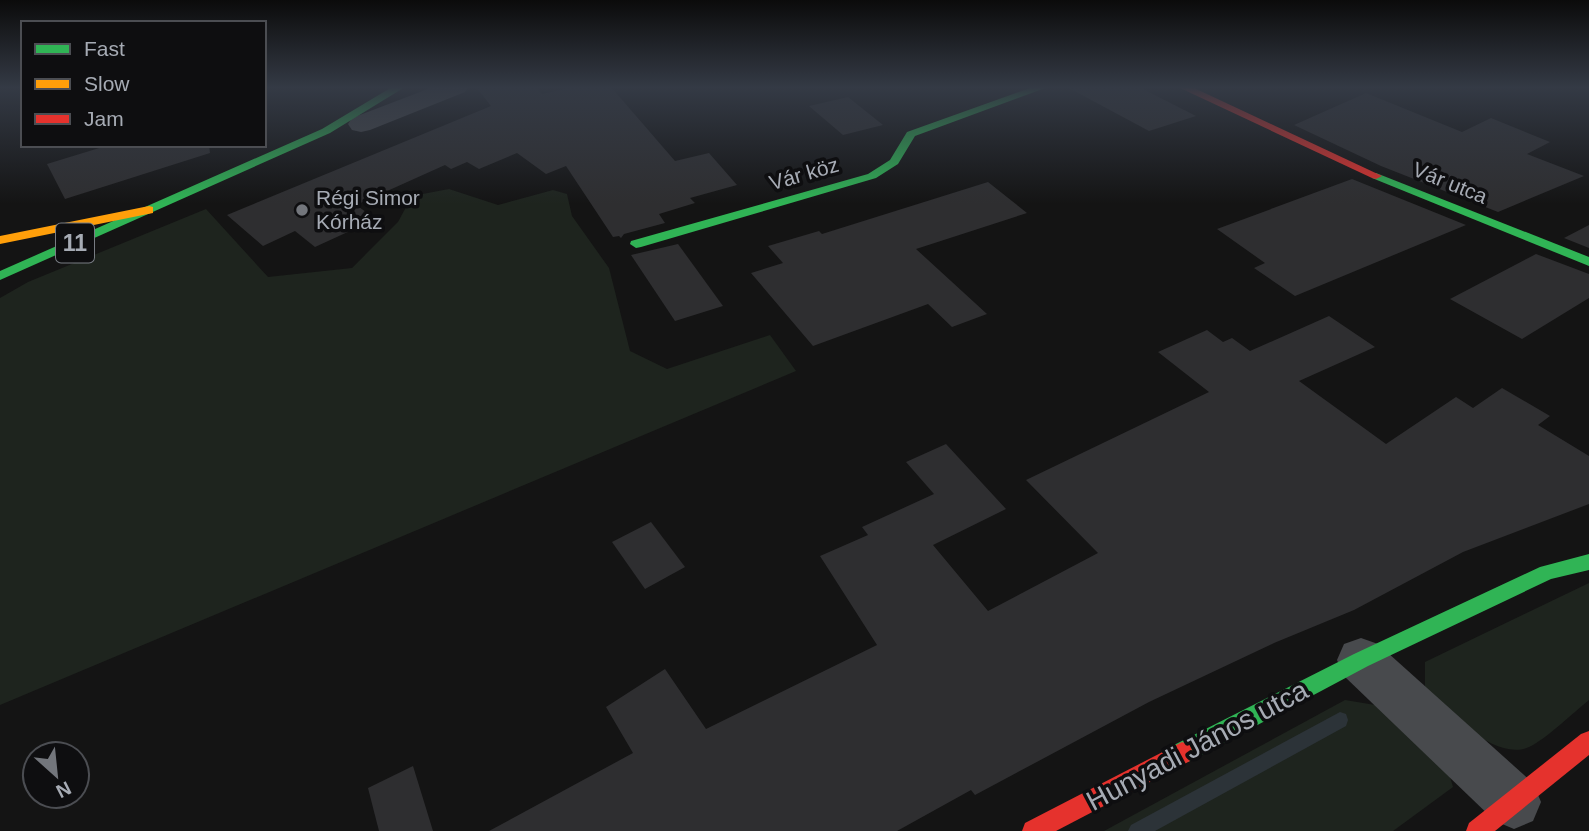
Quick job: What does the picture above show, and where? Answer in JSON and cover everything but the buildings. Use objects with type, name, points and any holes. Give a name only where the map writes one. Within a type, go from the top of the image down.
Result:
[{"type":"street","name":"11","points":[[0,276],[335,126]]},
{"type":"street","name":"Vár köz","points":[[636,244],[872,176],[894,162],[911,134],[934,126]]},
{"type":"street","name":"Vár utca","points":[[1266,126],[1370,174],[1589,262]]},
{"type":"street","points":[[0,240],[149,209]]},
{"type":"street","name":"Hunyadi János utca","points":[[1033,831],[1361,660],[1547,572],[1589,562]]},
{"type":"street","points":[[1361,660],[1496,816],[1589,741]]},
{"type":"shaded area","points":[[449,189],[498,205],[553,190],[567,194],[572,216],[609,268],[630,351],[667,369],[770,335],[796,371],[0,705],[0,298],[28,282],[206,209],[268,277],[352,268],[398,222],[412,196]]},
{"type":"shaded area","points":[[1589,583],[1589,700],[1536,743],[1516,750],[1502,748],[1459,722],[1425,691],[1425,662]]},
{"type":"shaded area","points":[[1345,700],[1387,707],[1446,763],[1453,787],[1393,831],[1104,831]]},
{"type":"waterway","points":[[1137,831],[1340,720]]},
{"type":"traffic: fast","points":[[0,276],[335,126]]},
{"type":"traffic: fast","points":[[636,244],[872,176],[894,162],[911,134],[934,126]]},
{"type":"traffic: fast","points":[[1376,176],[1589,262]]},
{"type":"traffic: fast","points":[[1182,753],[1361,660],[1547,572],[1589,562]]},
{"type":"traffic: slow","points":[[0,240],[149,210]]},
{"type":"traffic: jam","points":[[1267,126],[1376,176]]},
{"type":"traffic: jam","points":[[1477,831],[1589,741]]},
{"type":"traffic: jam","points":[[1033,831],[1182,753]]},
{"type":"place","name":"Régi Simor Kórház","points":[[302,210]]}]
